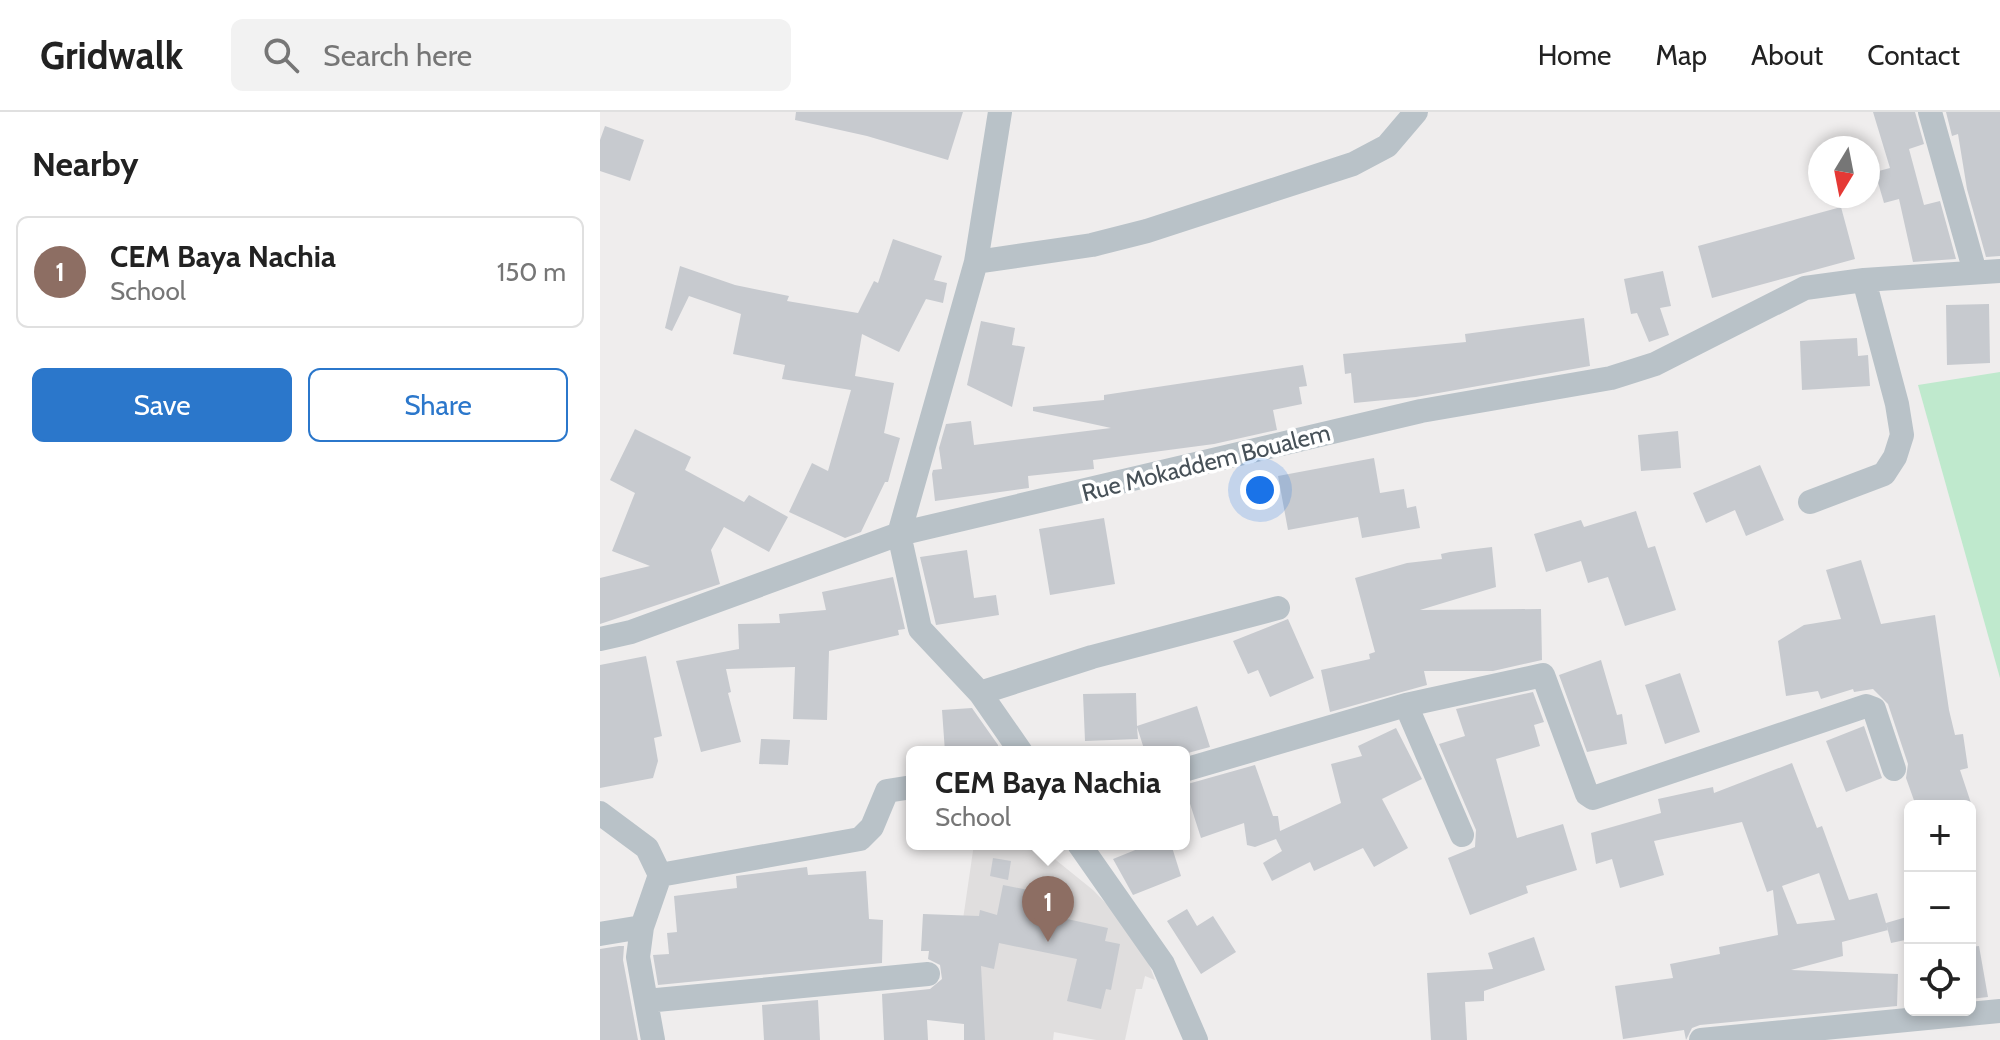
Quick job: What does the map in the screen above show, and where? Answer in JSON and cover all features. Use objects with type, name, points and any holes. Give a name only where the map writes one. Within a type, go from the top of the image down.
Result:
[{"type":"street","points":[[1000,112],[976,262],[899,534],[920,629],[980,693],[1017,746]]},
{"type":"street","points":[[976,262],[1092,245],[1353,164],[1387,146],[1416,112]]},
{"type":"street","points":[[1930,112],[1975,272]]},
{"type":"street","name":"Rue Mokaddem Boualem","points":[[600,639],[644,627],[899,534],[1421,411],[1611,378],[1655,364],[1805,288],[1864,280],[2000,271]]},
{"type":"street","points":[[1810,502],[1884,474],[1895,457],[1902,435],[1897,404],[1864,280]]},
{"type":"street","points":[[980,693],[1092,657],[1278,608]]},
{"type":"street","points":[[1190,768],[1406,705],[1543,675],[1587,794],[1593,798],[1866,706],[1874,709],[1894,769]]},
{"type":"street","points":[[1406,705],[1462,835]]},
{"type":"street","points":[[660,875],[860,839],[872,827],[887,791],[906,788]]},
{"type":"street","points":[[600,813],[647,848],[660,875],[642,927],[638,957],[653,1040]]},
{"type":"street","points":[[1083,850],[1163,964],[1196,1040]]},
{"type":"street","points":[[600,934],[642,927]]},
{"type":"street","points":[[646,1001],[928,974]]},
{"type":"street","points":[[1701,1040],[2000,1011]]},
{"type":"shaded area","points":[[973,850],[1037,850],[1046,852],[1093,890],[1126,924],[1147,959],[1155,980],[1145,976],[1142,989],[1136,989],[1125,1040],[1096,1040],[1054,1032],[1053,1040],[982,1040],[955,974]]},
{"type":"green space","points":[[2000,372],[2000,678],[1918,385]]},
{"type":"building","points":[[796,112],[963,112],[948,160],[867,136],[795,120]]},
{"type":"building","points":[[1873,112],[1915,112],[1924,144],[1909,149],[1924,205],[1940,201],[1956,259],[1913,262],[1899,199],[1884,203],[1880,189],[1880,171],[1890,168]]},
{"type":"building","points":[[1946,112],[2000,112],[2000,256],[1986,257],[1967,189],[1958,134],[1952,136]]},
{"type":"building","points":[[605,126],[644,140],[630,181],[600,171],[600,140]]},
{"type":"building","points":[[1841,208],[1855,259],[1712,298],[1698,246]]},
{"type":"building","points":[[893,239],[942,256],[934,280],[947,283],[943,303],[926,299],[899,352],[862,334],[855,376],[894,383],[884,433],[900,438],[888,482],[885,482],[861,532],[845,538],[789,512],[812,463],[828,471],[851,390],[782,379],[785,365],[733,354],[741,314],[689,296],[672,331],[665,328],[680,266],[735,285],[789,296],[787,301],[858,313],[874,281],[878,283]]},
{"type":"building","points":[[1663,271],[1671,306],[1660,308],[1669,335],[1649,342],[1637,313],[1631,314],[1624,279]]},
{"type":"building","points":[[1989,304],[1990,363],[1947,365],[1946,305]]},
{"type":"building","points":[[1584,318],[1590,366],[1416,397],[1354,403],[1351,373],[1345,374],[1343,354],[1466,342],[1465,334]]},
{"type":"building","points":[[981,321],[1015,328],[1012,345],[1025,347],[1012,407],[967,385]]},
{"type":"building","points":[[1857,338],[1858,356],[1868,355],[1870,386],[1802,390],[1800,341]]},
{"type":"building","points":[[1303,365],[1307,386],[1299,387],[1302,404],[1273,410],[1277,430],[1214,444],[1093,460],[1094,469],[1028,476],[1029,488],[935,501],[932,474],[933,470],[942,469],[939,448],[946,424],[971,421],[974,445],[1111,428],[1033,411],[1033,407],[1104,400],[1104,395]]},
{"type":"building","points":[[635,429],[691,457],[685,470],[744,502],[749,495],[788,517],[769,552],[724,527],[711,550],[720,584],[600,624],[600,578],[650,566],[612,551],[635,493],[610,480]]},
{"type":"building","points":[[1678,431],[1681,468],[1641,471],[1638,435]]},
{"type":"building","points":[[1374,458],[1380,493],[1404,489],[1407,508],[1416,506],[1420,528],[1362,538],[1358,517],[1288,530],[1278,476]]},
{"type":"building","points":[[1760,465],[1784,520],[1746,536],[1735,510],[1706,523],[1693,493]]},
{"type":"building","points":[[1636,511],[1648,548],[1655,546],[1676,610],[1625,626],[1608,577],[1588,583],[1581,561],[1546,572],[1534,534],[1581,520],[1584,527]]},
{"type":"building","points":[[1104,518],[1115,584],[1050,595],[1039,529]]},
{"type":"building","points":[[1492,547],[1496,587],[1420,610],[1541,609],[1542,660],[1493,671],[1424,671],[1427,685],[1330,712],[1321,670],[1370,659],[1369,654],[1375,652],[1355,578],[1407,563],[1442,559],[1441,554]]},
{"type":"building","points":[[967,550],[974,598],[996,595],[999,615],[936,625],[920,557]]},
{"type":"building","points":[[1861,560],[1881,624],[1935,615],[1949,710],[1955,735],[1963,734],[1968,768],[1960,770],[1970,800],[1914,800],[1906,778],[1908,764],[1888,704],[1873,689],[1854,692],[1853,689],[1821,699],[1818,691],[1786,696],[1778,641],[1804,625],[1841,619],[1826,570]]},
{"type":"building","points":[[893,577],[905,629],[898,630],[899,635],[829,651],[827,720],[793,719],[795,667],[726,669],[731,692],[728,693],[741,742],[701,752],[676,661],[739,649],[738,624],[780,623],[779,614],[826,610],[822,592]]},
{"type":"building","points":[[1288,619],[1314,678],[1270,697],[1258,670],[1248,674],[1233,641]]},
{"type":"building","points":[[646,656],[662,736],[654,738],[658,761],[653,778],[600,788],[600,665]]},
{"type":"building","points":[[1601,660],[1617,715],[1622,714],[1627,744],[1587,752],[1559,675]]},
{"type":"building","points":[[1680,673],[1700,732],[1665,744],[1645,685]]},
{"type":"building","points":[[1533,692],[1544,722],[1534,725],[1540,746],[1496,759],[1517,838],[1563,824],[1577,870],[1526,886],[1528,893],[1470,915],[1448,858],[1475,847],[1476,830],[1439,744],[1465,736],[1456,709]]},
{"type":"building","points":[[1136,693],[1137,726],[1197,706],[1210,747],[1190,752],[1190,746],[1143,746],[1137,727],[1138,739],[1085,741],[1083,694]]},
{"type":"building","points":[[972,708],[998,746],[945,746],[942,710]]},
{"type":"building","points":[[1864,726],[1882,778],[1846,792],[1826,741]]},
{"type":"building","points":[[1396,728],[1422,779],[1382,799],[1408,848],[1374,867],[1363,848],[1314,871],[1310,862],[1272,881],[1263,863],[1282,851],[1276,839],[1255,847],[1247,845],[1244,823],[1201,838],[1190,804],[1190,783],[1255,765],[1273,816],[1278,816],[1280,831],[1341,803],[1331,764],[1362,756],[1358,746]]},
{"type":"building","points":[[761,739],[790,740],[788,765],[759,764]]},
{"type":"building","points":[[1792,763],[1817,828],[1822,826],[1849,900],[1877,893],[1888,930],[1842,942],[1843,956],[1791,970],[1898,974],[1897,1006],[1700,1025],[1692,1028],[1686,1040],[1684,1030],[1623,1039],[1615,986],[1673,978],[1670,964],[1720,954],[1719,947],[1778,935],[1773,890],[1767,892],[1742,822],[1654,841],[1664,875],[1620,888],[1612,859],[1596,864],[1591,833],[1661,813],[1658,799],[1713,787],[1714,793]],"holes":[[[1819,873],[1835,920],[1797,924],[1782,886]]]},
{"type":"building","points":[[1135,850],[1173,850],[1181,876],[1133,895],[1113,859]]},
{"type":"building","points":[[993,858],[1011,861],[1008,880],[990,876]]},
{"type":"building","points":[[807,867],[808,875],[866,871],[869,919],[883,920],[882,963],[658,985],[653,955],[669,954],[667,933],[677,932],[674,896],[737,888],[736,876]]},
{"type":"building","points":[[1003,885],[1063,897],[1058,917],[1108,928],[1105,941],[1120,944],[1111,990],[1106,989],[1101,1009],[1067,1001],[1077,959],[999,943],[994,969],[981,966],[985,1040],[964,1040],[964,1024],[927,1020],[928,1040],[884,1040],[882,994],[930,989],[942,979],[940,965],[928,959],[929,951],[921,951],[923,914],[979,916],[980,910],[997,915]]},
{"type":"building","points":[[1187,909],[1197,926],[1213,916],[1236,952],[1201,974],[1167,921]]},
{"type":"building","points":[[1904,918],[1904,940],[1891,943],[1886,923]]},
{"type":"building","points":[[1534,937],[1545,970],[1484,991],[1484,1001],[1465,1002],[1467,1040],[1431,1040],[1427,973],[1493,969],[1488,953]]},
{"type":"building","points":[[624,946],[623,960],[638,1040],[600,1040],[600,949]]},
{"type":"building","points":[[1976,946],[1979,946],[1988,997],[1976,998]]},
{"type":"building","points":[[818,1000],[820,1040],[764,1040],[762,1005]]},
{"type":"place","name":"CEM Baya Nachia","points":[[1048,942]]}]
